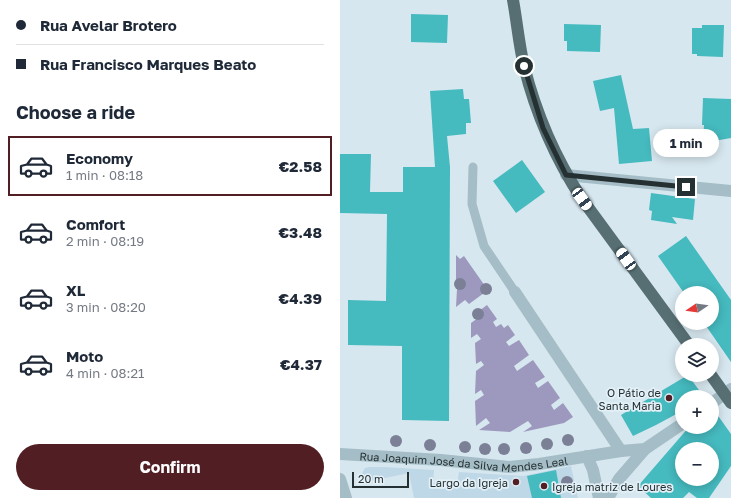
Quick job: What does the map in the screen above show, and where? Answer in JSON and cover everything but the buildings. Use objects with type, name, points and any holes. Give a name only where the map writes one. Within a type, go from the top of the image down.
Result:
[{"type":"main road","points":[[513,0],[524,66],[535,104],[543,128],[566,175],[684,338]]},
{"type":"main road","points":[[717,382],[729,395]]},
{"type":"street","points":[[566,175],[731,191]]},
{"type":"street","points":[[515,292],[621,451]]},
{"type":"street","points":[[719,400],[729,395]]},
{"type":"street","points":[[608,498],[619,479],[645,449],[675,429]]},
{"type":"street","name":"Rua Joaquim José da Silva Mendes Leal","points":[[340,454],[441,460],[509,467],[645,449]]},
{"type":"street","points":[[588,456],[600,498]]},
{"type":"street","points":[[340,479],[346,498]]},
{"type":"lane","points":[[473,167],[472,204],[484,246],[515,292]]},
{"type":"shaded area","points":[[456,255],[460,259],[464,256],[485,286],[481,289],[484,293],[469,304],[465,300],[456,307],[457,289],[464,283],[461,279],[456,283]]},
{"type":"shaded area","points":[[487,305],[497,319],[493,322],[496,327],[501,324],[504,328],[508,325],[515,335],[506,342],[509,346],[519,340],[529,355],[514,366],[517,371],[533,360],[545,377],[535,383],[538,388],[548,381],[560,398],[551,405],[554,410],[563,403],[573,417],[564,423],[523,432],[532,426],[528,421],[510,432],[479,430],[490,423],[486,418],[476,426],[475,401],[484,395],[481,390],[475,394],[476,371],[484,365],[481,361],[476,364],[475,343],[481,339],[477,334],[471,338],[471,323],[482,315],[479,311]]},
{"type":"shaded area","name":"Largo da Igreja","points":[[571,466],[578,498],[414,498],[409,473],[361,483],[360,477],[365,468],[369,467],[434,470],[433,483],[457,484],[459,472],[523,476]]},
{"type":"place","name":"O Pátio de Santa Maria","points":[[669,398]]},
{"type":"place","name":"Largo da Igreja","points":[[516,482]]},
{"type":"place","name":"Igreja matriz de Loures","points":[[544,486]]},
{"type":"route","points":[[524,66],[543,128],[566,175],[686,187]]}]
